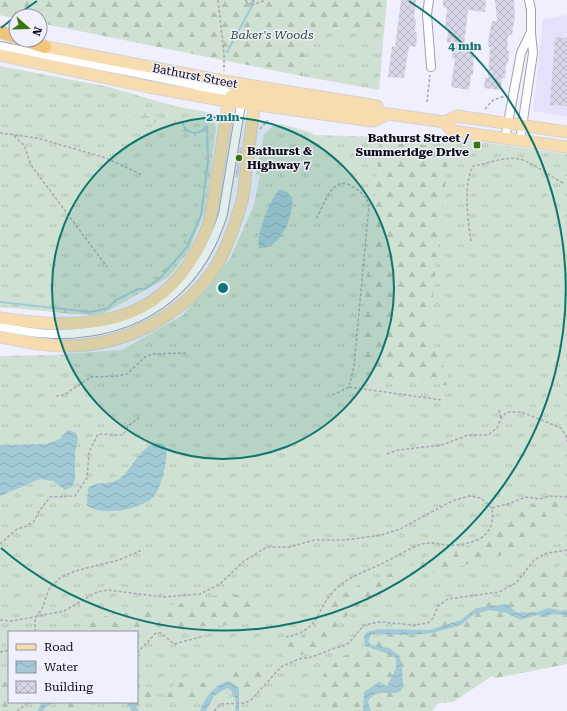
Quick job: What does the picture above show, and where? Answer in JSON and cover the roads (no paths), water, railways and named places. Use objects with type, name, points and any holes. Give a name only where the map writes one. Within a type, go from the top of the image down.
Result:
[{"type":"main road","name":"Bathurst Street","points":[[48,48],[256,97],[373,121],[388,114]]},
{"type":"main road","name":"Bathurst Street","points":[[0,55],[149,87],[234,98],[256,97],[374,105],[388,114],[445,122],[457,116],[567,132]]},
{"type":"main road","points":[[0,337],[68,346],[95,344],[118,339],[137,332],[167,315],[196,292],[214,269],[231,235],[242,199],[256,97]]},
{"type":"main road","points":[[0,318],[46,324],[86,324],[106,321],[139,308],[165,292],[180,276],[191,261],[204,237],[212,211],[234,98]]},
{"type":"main road","name":"Bathurst Street","points":[[445,122],[452,131],[567,147]]},
{"type":"street","points":[[429,0],[427,14],[431,67]]},
{"type":"street","points":[[520,140],[533,53],[531,10],[529,0]]},
{"type":"street","points":[[505,138],[521,53],[531,33]]},
{"type":"street","points":[[0,46],[220,88],[234,98],[226,197],[217,233],[197,270],[183,286],[164,302],[144,314],[115,326],[83,333],[53,334],[0,328]]},
{"type":"water","points":[[280,189],[287,192],[292,197],[291,213],[288,222],[280,238],[274,244],[259,248],[259,235],[268,208],[276,193]]},
{"type":"water","points":[[68,430],[76,433],[78,439],[75,452],[75,480],[72,487],[65,490],[53,481],[40,479],[0,496],[0,445],[46,444],[60,439]]},
{"type":"water","points":[[156,443],[164,444],[166,448],[166,460],[163,476],[158,490],[151,499],[133,508],[123,510],[102,511],[87,505],[88,488],[94,485],[115,481],[126,473],[143,451]]},
{"type":"water","points":[[507,604],[517,613],[537,612],[548,608],[561,611],[567,610],[567,615],[552,614],[545,617],[537,615],[521,620],[506,613],[490,610],[474,614],[461,625],[432,633],[409,635],[372,634],[368,641],[371,645],[389,648],[400,656],[403,683],[401,691],[396,693],[378,694],[371,697],[368,702],[371,711],[363,711],[364,692],[379,682],[387,686],[396,668],[396,658],[392,655],[365,646],[364,637],[367,632],[379,629],[430,630],[461,620],[476,608]]},
{"type":"water","points":[[229,681],[239,688],[239,711],[235,711],[236,704],[234,694],[227,688],[214,696],[206,711],[200,711],[204,702],[211,693],[219,685]]},
{"type":"water","points":[[42,703],[51,703],[45,707],[43,711],[37,711]]},
{"type":"water","points":[[127,703],[135,703],[139,711],[132,711]]},
{"type":"waterway","points":[[227,52],[253,4],[252,0]]},
{"type":"waterway","points":[[0,302],[91,312],[108,308],[116,300],[138,289],[145,289],[160,278],[187,247],[201,215],[208,161],[207,127],[206,126],[200,132],[193,133],[187,130],[182,123]]},
{"type":"place","name":"Bathurst Street / Summeridge Drive","points":[[477,145]]},
{"type":"place","name":"Bathurst & Highway 7","points":[[239,158]]},
{"type":"park label","name":"Baker's Woods","points":[[272,35]]}]
